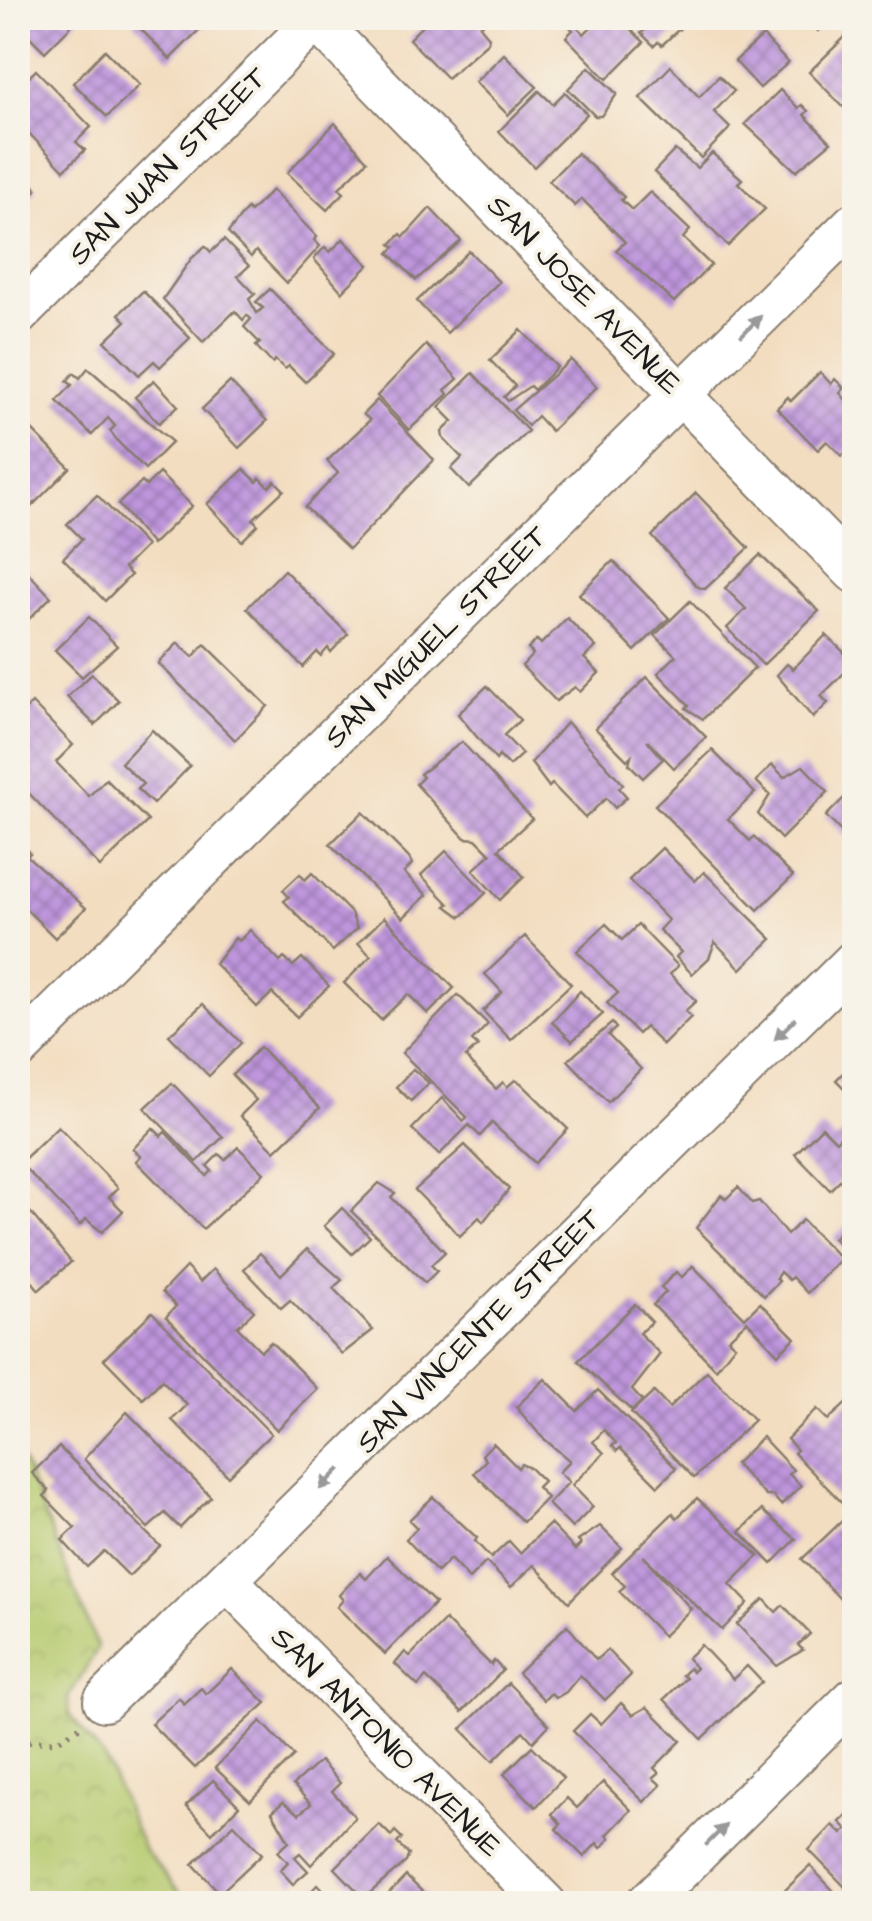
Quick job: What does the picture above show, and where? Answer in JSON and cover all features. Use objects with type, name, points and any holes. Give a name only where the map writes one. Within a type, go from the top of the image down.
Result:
[{"type":"street","name":"SAN JUAN STREET","points":[[18,314],[316,18]]},
{"type":"street","name":"SAN JOSE AVENUE","points":[[316,18],[854,572]]},
{"type":"street","name":"SAN MIGUEL STREET","points":[[18,1050],[854,223]]},
{"type":"street","name":"SAN VINCENTE STREET","points":[[104,1702],[854,961]]},
{"type":"street","name":"SAN ANTONIO AVENUE","points":[[227,1580],[546,1904]]},
{"type":"street","points":[[646,1904],[854,1698]]},
{"type":"path","points":[[18,1742],[66,1739],[104,1702]]},
{"type":"path","points":[[18,1896],[26,1904]]},
{"type":"green space","points":[[18,1449],[98,1648],[68,1698],[69,1714],[105,1759],[143,1848],[188,1903],[18,1903]]},
{"type":"building","points":[[18,18],[79,18],[45,52],[18,25]]},
{"type":"building","points":[[139,18],[211,18],[170,59],[134,22]]},
{"type":"building","points":[[430,18],[489,18],[480,26],[489,37],[488,42],[447,78],[409,39]]},
{"type":"building","points":[[561,18],[585,18],[577,26],[584,34],[600,18],[619,18],[644,42],[607,79],[566,37],[573,30]]},
{"type":"building","points":[[623,18],[691,18],[662,45],[658,42],[654,46],[641,33],[646,29],[639,23],[633,29]]},
{"type":"building","points":[[806,18],[833,18],[818,31]]},
{"type":"building","points":[[763,36],[788,63],[760,88],[735,61]]},
{"type":"building","points":[[846,36],[854,44],[854,118],[809,72]]},
{"type":"building","points":[[105,50],[140,85],[107,117],[73,83]]},
{"type":"building","points":[[504,54],[537,87],[508,115],[475,82]]},
{"type":"building","points":[[671,66],[699,97],[719,76],[734,91],[714,112],[730,128],[701,158],[640,98]]},
{"type":"building","points":[[589,67],[617,94],[601,116],[595,116],[568,89]]},
{"type":"building","points":[[36,70],[91,127],[76,142],[85,150],[64,170],[23,127],[18,132],[18,88]]},
{"type":"building","points":[[780,90],[798,108],[802,105],[808,111],[804,115],[831,142],[796,171],[745,124]]},
{"type":"building","points":[[539,91],[553,104],[565,92],[587,114],[534,167],[499,131]]},
{"type":"building","points":[[335,123],[367,161],[339,188],[344,193],[327,210],[287,173]]},
{"type":"building","points":[[675,150],[697,168],[712,153],[742,179],[738,183],[765,209],[728,246],[654,172]]},
{"type":"building","points":[[577,153],[624,197],[621,200],[632,210],[650,192],[690,230],[683,238],[711,265],[674,302],[616,250],[625,242],[582,199],[575,206],[549,181]]},
{"type":"building","points":[[18,169],[37,189],[22,205],[29,212],[18,224]]},
{"type":"building","points":[[272,190],[317,237],[314,240],[320,246],[287,283],[256,251],[251,257],[228,233],[247,209],[250,212]]},
{"type":"building","points":[[430,208],[461,241],[416,280],[389,253],[395,247],[391,244],[401,234],[404,237]]},
{"type":"building","points":[[343,239],[369,265],[342,292],[314,259],[325,247],[330,252]]},
{"type":"building","points":[[224,240],[249,266],[238,276],[255,294],[249,299],[257,313],[263,308],[256,302],[270,289],[334,354],[305,382],[289,366],[285,369],[275,360],[272,363],[256,346],[260,343],[244,327],[251,319],[247,315],[243,320],[235,311],[203,342],[163,299],[191,259],[205,246],[211,252]]},
{"type":"building","points":[[469,251],[499,282],[447,333],[417,301]]},
{"type":"building","points":[[143,291],[190,338],[160,367],[154,361],[139,375],[105,341],[126,321],[119,314]]},
{"type":"building","points":[[521,330],[557,367],[534,390],[530,386],[508,401],[504,397],[515,386],[490,360]]},
{"type":"building","points":[[426,345],[458,379],[445,390],[448,394],[409,430],[377,396]]},
{"type":"building","points":[[571,360],[597,387],[551,431],[537,416],[528,426],[513,410]]},
{"type":"building","points":[[88,368],[172,442],[145,469],[110,431],[115,426],[108,418],[92,435],[57,401],[72,385],[67,381],[74,373],[80,378]]},
{"type":"building","points":[[820,372],[831,384],[835,379],[844,388],[840,393],[854,409],[854,443],[842,456],[827,441],[818,450],[777,408],[788,397],[791,401]]},
{"type":"building","points":[[473,373],[528,431],[469,488],[451,469],[462,458],[443,438],[442,432],[453,421],[439,407]]},
{"type":"building","points":[[154,380],[178,406],[159,423],[135,397]]},
{"type":"building","points":[[230,382],[267,421],[239,448],[202,409]]},
{"type":"building","points":[[377,400],[434,460],[349,549],[305,507],[338,473],[327,461],[370,420],[363,414]]},
{"type":"building","points":[[24,422],[70,468],[22,516],[18,511],[18,429]]},
{"type":"building","points":[[244,469],[257,482],[260,478],[269,487],[275,481],[284,490],[253,519],[258,525],[242,541],[207,504]]},
{"type":"building","points":[[159,473],[192,506],[152,545],[118,504],[142,482],[146,486]]},
{"type":"building","points":[[696,493],[749,548],[705,589],[698,587],[652,536]]},
{"type":"building","points":[[97,495],[146,546],[124,568],[131,575],[105,601],[63,558],[82,539],[67,524]]},
{"type":"building","points":[[760,555],[819,611],[763,665],[727,628],[746,609],[725,588]]},
{"type":"building","points":[[613,561],[669,618],[635,651],[579,594]]},
{"type":"building","points":[[18,562],[51,597],[18,630]]},
{"type":"building","points":[[284,570],[348,634],[331,652],[328,648],[321,656],[317,652],[303,667],[247,608]]},
{"type":"building","points":[[690,601],[755,668],[703,719],[686,708],[689,705],[658,673],[676,656],[655,635]]},
{"type":"building","points":[[89,617],[117,646],[82,677],[55,650]]},
{"type":"building","points":[[567,618],[596,647],[584,658],[599,673],[580,692],[575,687],[556,701],[522,666],[533,654],[528,649],[537,640],[541,644]]},
{"type":"building","points":[[826,635],[854,662],[854,672],[851,676],[846,671],[821,696],[828,703],[813,718],[777,675],[787,664],[793,669]]},
{"type":"building","points":[[178,643],[193,657],[205,644],[268,706],[235,740],[158,663]]},
{"type":"building","points":[[92,674],[119,701],[95,725],[67,697]]},
{"type":"building","points":[[647,677],[706,737],[674,768],[647,740],[663,759],[643,778],[629,764],[631,756],[627,760],[595,728]]},
{"type":"building","points":[[487,686],[520,720],[504,735],[522,754],[509,766],[499,756],[496,760],[458,714]]},
{"type":"building","points":[[32,703],[73,745],[56,762],[89,796],[106,779],[148,821],[100,867],[18,782],[18,717]]},
{"type":"building","points":[[567,722],[623,784],[619,788],[627,797],[615,808],[606,798],[585,818],[552,784],[549,787],[531,763]]},
{"type":"building","points":[[152,730],[190,766],[153,804],[137,789],[143,784],[121,763]]},
{"type":"building","points":[[462,742],[532,819],[499,849],[524,877],[500,900],[473,870],[491,854],[476,839],[465,838],[416,784],[423,777],[420,774]]},
{"type":"building","points":[[712,750],[755,793],[728,819],[750,841],[754,837],[793,876],[758,910],[655,805]]},
{"type":"building","points":[[772,765],[784,777],[803,766],[828,792],[781,839],[758,814],[770,795],[756,781]]},
{"type":"building","points":[[854,788],[854,845],[826,816]]},
{"type":"building","points":[[363,812],[409,858],[412,864],[404,873],[427,895],[403,918],[330,844]]},
{"type":"building","points":[[18,845],[86,908],[55,938],[18,901]]},
{"type":"building","points":[[662,848],[695,881],[704,872],[772,939],[741,969],[715,942],[709,958],[692,974],[676,957],[681,952],[659,930],[668,920],[629,880]]},
{"type":"building","points":[[446,851],[486,893],[461,917],[446,906],[449,904],[421,875]]},
{"type":"building","points":[[312,873],[351,913],[357,928],[333,951],[284,901],[289,897],[283,890],[300,874],[305,880]]},
{"type":"building","points":[[384,917],[454,988],[428,1014],[408,994],[381,1020],[344,983],[371,956],[358,943]]},
{"type":"building","points":[[606,924],[622,940],[638,925],[678,966],[670,974],[696,1001],[685,1011],[691,1017],[663,1045],[645,1027],[638,1034],[607,1003],[618,993],[577,951]]},
{"type":"building","points":[[250,930],[280,962],[284,958],[293,966],[302,958],[329,986],[297,1017],[272,993],[257,1007],[215,964],[235,938],[239,941]]},
{"type":"building","points":[[525,936],[571,984],[511,1040],[483,1011],[502,992],[485,974]]},
{"type":"building","points":[[580,991],[603,1014],[572,1041],[552,1022]]},
{"type":"building","points":[[458,995],[488,1024],[472,1041],[478,1046],[466,1057],[471,1064],[496,1089],[503,1082],[507,1087],[515,1080],[521,1083],[568,1129],[535,1163],[492,1123],[480,1136],[469,1125],[439,1155],[412,1129],[442,1098],[464,1121],[467,1117],[402,1053]]},
{"type":"building","points":[[203,1004],[241,1043],[209,1076],[169,1035]]},
{"type":"building","points":[[612,1023],[616,1028],[608,1035],[641,1069],[608,1102],[568,1060]]},
{"type":"building","points":[[260,1047],[320,1108],[275,1151],[240,1116],[256,1100],[232,1075]]},
{"type":"building","points":[[854,1062],[854,1107],[850,1102],[853,1097],[836,1080]]},
{"type":"building","points":[[413,1069],[429,1083],[411,1101],[396,1087]]},
{"type":"building","points":[[172,1083],[223,1137],[197,1162],[145,1108]]},
{"type":"building","points":[[58,1126],[118,1188],[109,1197],[123,1211],[102,1232],[86,1219],[80,1225],[20,1163]]},
{"type":"building","points":[[822,1127],[836,1141],[842,1135],[853,1146],[847,1153],[854,1166],[830,1190],[795,1154]]},
{"type":"building","points":[[153,1128],[161,1136],[165,1132],[207,1176],[212,1171],[207,1166],[219,1154],[225,1160],[238,1147],[264,1173],[203,1229],[136,1161],[141,1156],[133,1149]]},
{"type":"building","points":[[465,1145],[509,1189],[483,1222],[479,1217],[460,1236],[415,1190]]},
{"type":"building","points":[[379,1183],[395,1193],[391,1197],[445,1252],[431,1265],[437,1271],[425,1283],[351,1211]]},
{"type":"building","points":[[738,1187],[752,1203],[759,1201],[787,1235],[802,1220],[841,1259],[807,1293],[792,1277],[789,1280],[780,1272],[776,1278],[779,1281],[764,1296],[696,1228],[721,1195],[726,1199]]},
{"type":"building","points":[[26,1207],[71,1262],[39,1290],[18,1264],[18,1214]]},
{"type":"building","points":[[342,1208],[370,1237],[352,1254],[324,1226]]},
{"type":"building","points":[[854,1218],[854,1260],[833,1238]]},
{"type":"building","points":[[307,1249],[342,1280],[333,1288],[373,1330],[342,1354],[290,1300],[281,1308],[244,1269],[260,1253],[281,1275]]},
{"type":"building","points":[[693,1266],[745,1318],[760,1303],[795,1338],[778,1354],[747,1321],[728,1339],[735,1345],[716,1369],[653,1305],[666,1292],[661,1287],[676,1272],[682,1277]]},
{"type":"building","points":[[186,1267],[200,1282],[213,1269],[254,1311],[237,1327],[261,1351],[271,1342],[318,1389],[277,1430],[166,1317],[176,1306],[162,1292]]},
{"type":"building","points":[[635,1304],[652,1322],[639,1333],[660,1354],[632,1390],[642,1401],[632,1411],[578,1361]]},
{"type":"building","points":[[152,1312],[271,1434],[228,1476],[172,1420],[187,1405],[162,1380],[143,1399],[104,1359]]},
{"type":"building","points":[[707,1371],[754,1420],[694,1478],[631,1413],[654,1392],[669,1408]]},
{"type":"building","points":[[545,1379],[577,1411],[598,1390],[676,1468],[658,1486],[620,1448],[617,1451],[612,1446],[616,1443],[604,1430],[593,1442],[604,1453],[572,1485],[593,1507],[572,1528],[548,1504],[569,1482],[559,1472],[570,1461],[516,1407]]},
{"type":"building","points":[[851,1399],[854,1515],[794,1453],[797,1450],[787,1439],[817,1409],[828,1420]]},
{"type":"building","points":[[127,1412],[211,1497],[180,1528],[165,1513],[148,1528],[84,1459]]},
{"type":"building","points":[[762,1437],[793,1470],[789,1474],[801,1486],[781,1505],[773,1496],[766,1496],[735,1464]]},
{"type":"building","points":[[493,1443],[518,1468],[521,1464],[530,1468],[543,1481],[537,1487],[547,1498],[523,1522],[474,1473],[486,1460],[482,1455]]},
{"type":"building","points":[[59,1447],[160,1546],[129,1576],[104,1551],[87,1567],[62,1540],[75,1528],[44,1496],[49,1491],[32,1473]]},
{"type":"building","points":[[433,1497],[477,1538],[475,1541],[491,1558],[509,1541],[520,1553],[550,1524],[575,1550],[581,1544],[578,1541],[600,1526],[622,1548],[569,1602],[534,1565],[511,1587],[486,1562],[469,1579],[450,1559],[437,1572],[406,1539],[417,1528],[409,1520]]},
{"type":"building","points":[[697,1498],[759,1556],[730,1584],[748,1603],[722,1630],[643,1556],[691,1609],[663,1636],[619,1591],[625,1586],[612,1573],[673,1513],[677,1518]]},
{"type":"building","points":[[762,1510],[796,1539],[772,1564],[740,1532]]},
{"type":"building","points":[[844,1519],[854,1530],[854,1593],[844,1603],[802,1559]]},
{"type":"building","points":[[387,1556],[435,1603],[385,1654],[337,1607],[343,1600],[339,1595],[360,1573],[366,1579]]},
{"type":"building","points":[[764,1599],[776,1612],[783,1605],[810,1634],[798,1645],[803,1650],[777,1666],[737,1624]]},
{"type":"building","points":[[445,1620],[491,1665],[494,1661],[503,1670],[462,1712],[426,1677],[418,1686],[395,1664],[405,1652],[410,1656]]},
{"type":"building","points":[[567,1625],[596,1660],[607,1650],[631,1675],[605,1700],[580,1675],[566,1692],[556,1698],[551,1693],[544,1700],[518,1673]]},
{"type":"building","points":[[701,1645],[733,1679],[747,1666],[762,1682],[702,1739],[664,1699],[686,1678],[682,1675],[689,1668],[692,1672],[696,1668],[687,1658]]},
{"type":"building","points":[[232,1669],[266,1703],[195,1768],[151,1724],[179,1698],[184,1704],[201,1688],[206,1694]]},
{"type":"building","points":[[508,1683],[549,1725],[533,1742],[523,1731],[493,1761],[461,1729]]},
{"type":"building","points":[[621,1703],[633,1715],[647,1707],[681,1741],[654,1768],[659,1773],[653,1778],[661,1785],[644,1802],[573,1731],[590,1714],[601,1724]]},
{"type":"building","points":[[261,1721],[294,1756],[250,1801],[215,1768]]},
{"type":"building","points":[[532,1746],[563,1778],[536,1807],[504,1774]]},
{"type":"building","points":[[320,1761],[340,1783],[332,1791],[355,1817],[311,1865],[300,1853],[295,1857],[308,1871],[293,1884],[280,1870],[288,1862],[278,1851],[289,1841],[272,1812],[283,1802],[299,1814],[311,1804],[293,1785]]},
{"type":"building","points":[[213,1780],[239,1806],[212,1833],[186,1806]]},
{"type":"building","points":[[603,1782],[631,1810],[607,1835],[610,1838],[601,1848],[597,1843],[584,1857],[556,1829],[561,1824],[552,1814],[567,1798],[577,1808]]},
{"type":"building","points":[[854,1808],[854,1896],[809,1850],[833,1825],[842,1834],[847,1829],[840,1822]]},
{"type":"building","points":[[234,1824],[262,1854],[220,1893],[193,1864]]},
{"type":"building","points":[[379,1824],[391,1836],[395,1831],[402,1838],[397,1843],[409,1854],[406,1862],[364,1898],[335,1868]]},
{"type":"building","points":[[810,1866],[846,1904],[785,1904],[781,1894]]},
{"type":"building","points":[[406,1876],[435,1904],[379,1904]]},
{"type":"building","points":[[318,1884],[337,1904],[299,1904]]}]
